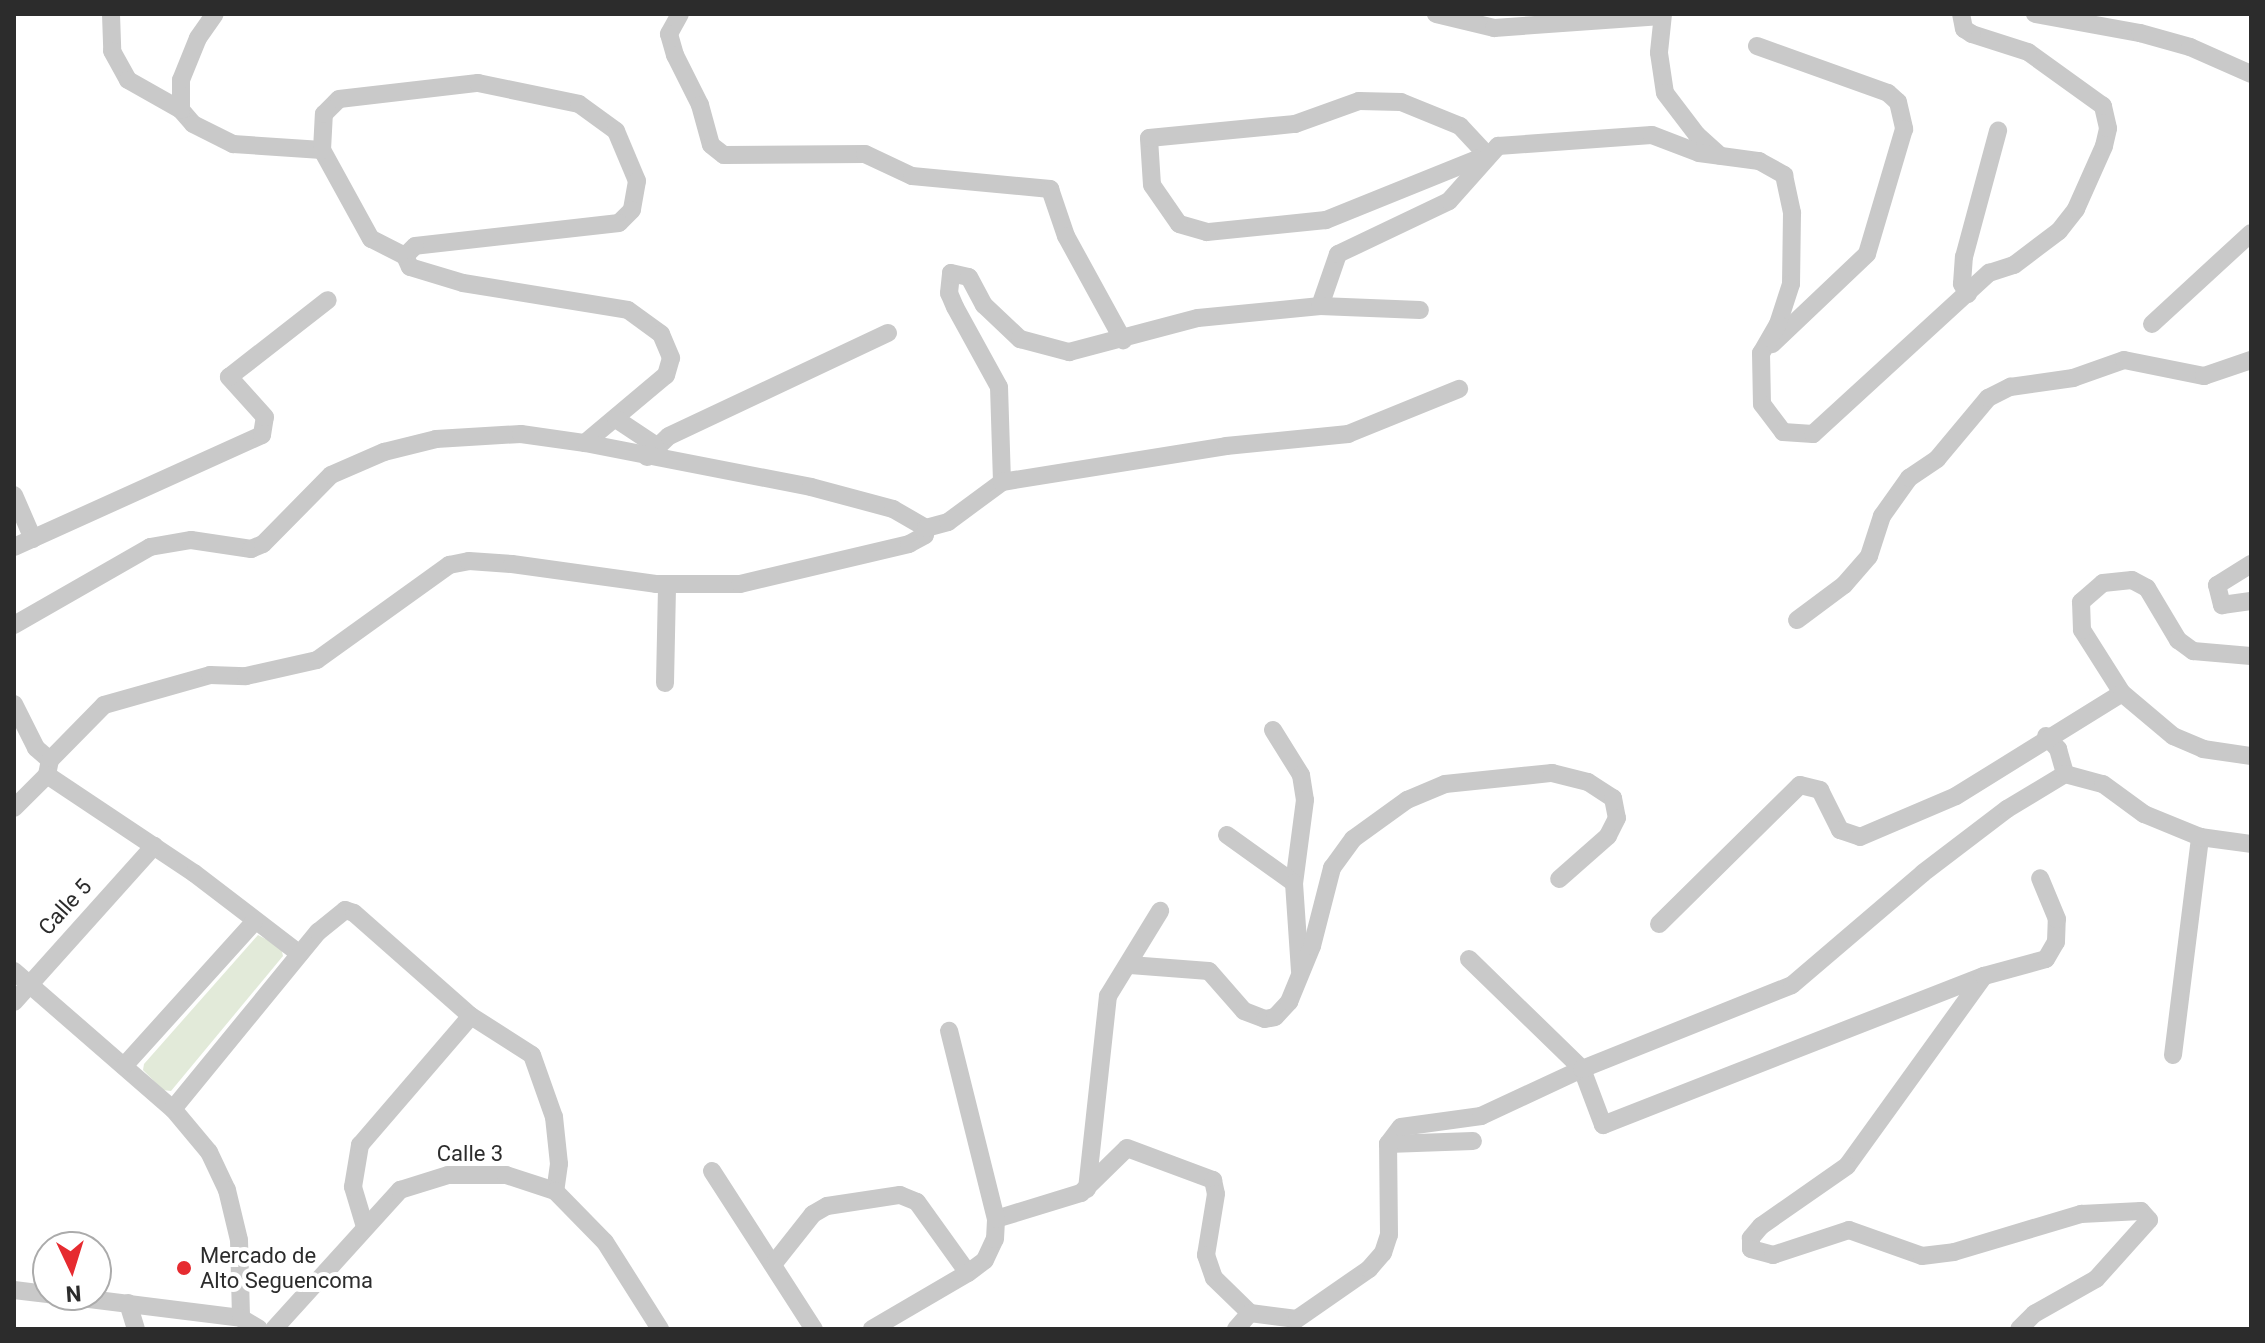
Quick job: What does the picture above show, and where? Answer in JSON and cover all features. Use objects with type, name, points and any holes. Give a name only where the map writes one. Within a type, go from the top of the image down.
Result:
[{"type":"street","points":[[111,14],[112,51],[128,80],[181,110],[193,124],[233,144],[322,150]]},
{"type":"street","points":[[181,110],[181,80],[198,38],[215,14]]},
{"type":"street","points":[[680,14],[669,34],[675,55],[700,105],[711,145],[724,155],[865,154],[912,176],[1050,189],[1066,236],[1123,340]]},
{"type":"street","points":[[1436,14],[1494,28],[1663,15],[1659,53],[1665,93],[1697,135],[1720,156]]},
{"type":"street","points":[[1487,155],[1460,126],[1401,102],[1359,101],[1295,124],[1218,135],[1149,138],[1152,185],[1179,224],[1207,232],[1326,220],[1487,155],[1510,143],[1652,135],[1720,156],[1759,161],[1784,175],[1792,213],[1791,284],[1778,324],[1761,353],[1760,389],[1769,419],[1783,432],[1813,434],[1989,273],[2014,265],[2059,231],[2076,209],[2108,128],[2103,106],[2028,52],[1964,29],[1961,14]]},
{"type":"street","points":[[2035,14],[2140,33],[2190,47],[2251,74]]},
{"type":"street","points":[[1757,46],[1888,93],[1898,102],[1904,129],[1867,254],[1857,269],[1761,353]]},
{"type":"street","points":[[405,256],[415,246],[619,223],[632,210],[637,181],[616,131],[579,104],[478,83],[339,99],[324,114],[322,150],[371,239],[405,256],[410,267],[422,272],[595,302],[647,321],[670,351],[670,366],[616,419],[585,443]]},
{"type":"street","points":[[1968,294],[1962,284],[1964,257],[1998,131]]},
{"type":"street","points":[[1320,306],[1338,254],[1449,201],[1487,155]]},
{"type":"street","points":[[2152,324],[2251,233]]},
{"type":"street","points":[[1002,482],[999,387],[949,293],[951,273],[969,277],[984,305],[1020,339],[1069,352],[1198,318],[1320,306],[1420,310]]},
{"type":"street","points":[[14,547],[262,435],[265,417],[229,377],[328,300]]},
{"type":"street","points":[[651,451],[888,333]]},
{"type":"street","points":[[1797,620],[1844,585],[1869,556],[1882,516],[1909,478],[1937,459],[1988,398],[2010,387],[2073,378],[2124,360],[2204,376],[2251,360]]},
{"type":"street","points":[[14,625],[150,547],[191,540],[251,549],[263,544],[331,475],[384,452],[486,434],[651,451],[893,509],[926,528],[948,522],[1002,482],[1226,446],[1348,434],[1459,389]]},
{"type":"street","points":[[616,419],[651,451]]},
{"type":"street","points":[[14,495],[33,539]]},
{"type":"street","points":[[14,808],[84,721],[125,696],[210,675],[246,676],[317,660],[449,565],[469,561],[512,564],[667,585],[740,584],[909,544],[925,535],[926,528]]},
{"type":"street","points":[[2251,564],[2217,585],[2222,605],[2251,601]]},
{"type":"street","points":[[2251,656],[2193,651],[2178,640],[2147,588],[2132,580],[2103,583],[2081,602],[2082,630],[2122,693],[2173,736],[2203,749],[2251,756]]},
{"type":"street","points":[[665,683],[667,585]]},
{"type":"street","points":[[1659,924],[1800,785],[1820,790],[1840,830],[1860,837],[1956,796],[2046,736],[2122,693]]},
{"type":"street","points":[[14,704],[48,768],[300,954]]},
{"type":"street","points":[[1273,730],[1301,775],[1305,800],[1294,883],[1299,903],[1296,962],[1301,971]]},
{"type":"street","points":[[2046,736],[2058,749],[2065,774]]},
{"type":"street","points":[[1130,965],[1209,971],[1244,1011],[1265,1019],[1284,1009],[1301,971],[1332,868],[1353,839],[1407,800],[1445,784],[1552,773],[1588,782],[1613,798],[1617,818],[1608,836],[1559,879]]},
{"type":"street","points":[[996,1219],[1064,1201],[1087,1189],[1127,1148],[1213,1180],[1209,1265],[1222,1290],[1250,1313],[1297,1319],[1358,1278],[1383,1253],[1389,1235],[1388,1144],[1401,1127],[1481,1116],[1582,1069],[1792,985],[1923,873],[2007,809],[2065,774],[2103,784],[2144,814],[2200,837],[2251,844]]},
{"type":"street","points":[[1227,835],[1294,883]]},
{"type":"street","points":[[2173,1055],[2200,837]]},
{"type":"street","name":"Calle 5","points":[[14,1002],[154,846]]},
{"type":"street","points":[[1469,959],[1582,1069],[1603,1125],[1984,976],[2046,959],[2056,942],[2057,919],[2040,878]]},
{"type":"street","points":[[173,1109],[300,954],[335,916],[345,910],[354,913],[471,1016],[532,1055],[542,1076],[556,1133],[559,1164],[555,1191]]},
{"type":"street","points":[[1087,1189],[1108,996],[1130,965],[1160,911]]},
{"type":"street","points":[[124,1066],[254,922]]},
{"type":"street","points":[[14,971],[173,1109],[209,1152],[227,1190],[239,1240],[241,1318]]},
{"type":"street","points":[[1984,976],[1847,1166],[1761,1226],[1751,1238],[1751,1249],[1773,1255],[1849,1230],[1922,1256],[1954,1252],[2081,1214],[2141,1211],[2149,1220],[2096,1279],[2034,1314],[2019,1329]]},
{"type":"street","points":[[365,1227],[353,1187],[360,1145],[471,1016]]},
{"type":"street","points":[[872,1329],[968,1273],[992,1248],[996,1219],[949,1031]]},
{"type":"street","points":[[1388,1144],[1473,1141]]},
{"type":"street","points":[[712,1171],[775,1262],[814,1329]]},
{"type":"street","name":"Calle 3","points":[[274,1329],[400,1190],[423,1179],[506,1175],[555,1191],[605,1242],[660,1329]]},
{"type":"street","points":[[775,1262],[813,1214],[827,1206],[900,1195],[917,1202],[968,1273]]},
{"type":"street","points":[[112,1301],[241,1318],[259,1329]]},
{"type":"street","points":[[128,1303],[136,1329]]},
{"type":"street","points":[[1236,1329],[1250,1313]]},
{"type":"green space","points":[[258,935],[281,947],[283,956],[171,1091],[163,1090],[143,1070],[144,1064]]},
{"type":"place","name":"Mercado de Alto Seguencoma","points":[[184,1268]]}]
